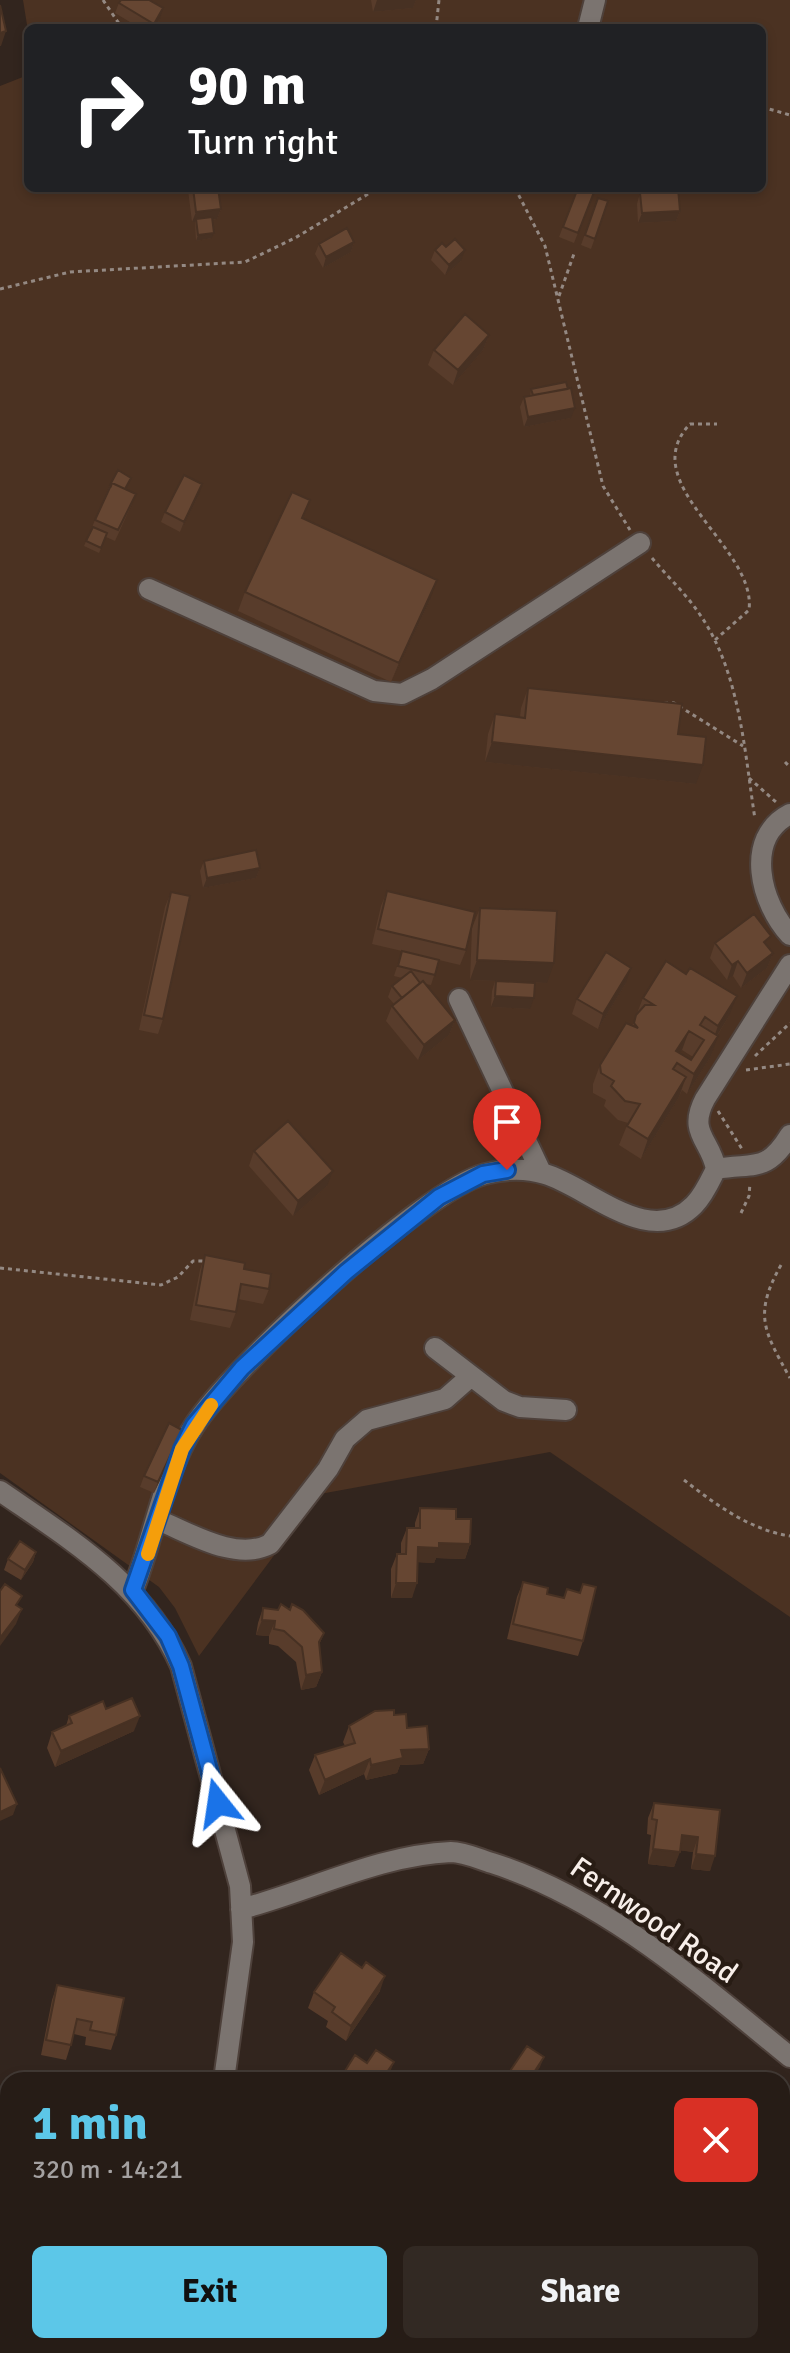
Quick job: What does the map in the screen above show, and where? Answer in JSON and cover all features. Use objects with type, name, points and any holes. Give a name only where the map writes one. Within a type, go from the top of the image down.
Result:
[{"type":"street","points":[[589,24],[595,0]]},
{"type":"street","points":[[149,589],[374,691],[402,694],[432,679],[640,543]]},
{"type":"street","points":[[783,808],[770,831],[761,860],[771,910],[790,935]]},
{"type":"street","points":[[716,1169],[699,1132],[700,1108],[790,965]]},
{"type":"street","points":[[459,999],[541,1172]]},
{"type":"street","points":[[716,1169],[760,1165],[777,1154],[790,1135]]},
{"type":"street","points":[[133,1590],[182,1449],[194,1425],[242,1368],[281,1331],[346,1272],[452,1188],[497,1172],[541,1172],[622,1212],[651,1221],[673,1218],[694,1205],[716,1169]]},
{"type":"street","points":[[435,1348],[504,1401],[520,1407],[566,1410]]},
{"type":"street","points":[[158,1520],[233,1548],[260,1549],[270,1544],[328,1469],[345,1439],[367,1420],[445,1399],[470,1377]]},
{"type":"street","points":[[0,1491],[77,1544],[133,1590],[168,1636],[181,1666],[240,1886],[242,1954],[225,2072]]},
{"type":"street","name":"Fernwood Road","points":[[241,1909],[416,1855],[456,1852],[541,1879],[588,1906],[647,1945],[790,2057]]},
{"type":"path","points":[[103,0],[119,24]]},
{"type":"path","points":[[436,24],[439,0]]},
{"type":"path","points":[[766,108],[790,115]]},
{"type":"path","points":[[0,289],[70,272],[245,262],[295,238],[371,192]]},
{"type":"path","points":[[517,192],[545,246],[603,486],[640,543],[696,608],[724,659],[743,746],[756,828]]},
{"type":"path","points":[[558,298],[575,251]]},
{"type":"path","points":[[715,640],[749,610],[751,598],[736,563],[683,489],[674,452],[678,436],[690,424],[717,424]]},
{"type":"path","points":[[654,705],[658,700],[674,703],[743,746]]},
{"type":"path","points":[[785,762],[790,767]]},
{"type":"path","points":[[748,777],[783,808]]},
{"type":"path","points":[[790,1023],[740,1071],[790,1064]]},
{"type":"path","points":[[0,1268],[161,1285],[178,1277],[193,1261],[218,1264]]},
{"type":"path","points":[[781,1265],[765,1295],[763,1311],[766,1328],[790,1378]]},
{"type":"path","points":[[684,1480],[737,1516],[762,1529],[790,1536]]},
{"type":"shaded area","points":[[23,0],[790,0],[790,1617],[550,1452],[320,1494],[199,1656],[175,1608],[159,1587],[0,1473],[0,86],[24,77],[24,192],[766,192],[766,24],[27,24]]},
{"type":"building","points":[[121,0],[149,0],[163,8],[154,24],[119,3]]},
{"type":"building","points":[[0,5],[6,31],[0,33]]},
{"type":"building","points":[[194,192],[219,192],[221,209],[196,212]]},
{"type":"building","points":[[576,192],[594,192],[578,233],[563,227]]},
{"type":"building","points":[[678,192],[680,211],[642,213],[640,193]]},
{"type":"building","points":[[598,198],[608,201],[595,239],[585,235]]},
{"type":"building","points":[[212,217],[214,233],[198,235],[196,219]]},
{"type":"building","points":[[347,228],[354,242],[326,257],[319,244]]},
{"type":"building","points":[[455,239],[465,250],[449,265],[435,250],[442,243],[446,247]]},
{"type":"building","points":[[465,314],[489,335],[458,370],[434,350]]},
{"type":"building","points":[[566,382],[568,389],[533,395],[531,389]]},
{"type":"building","points":[[571,388],[575,408],[528,417],[524,397]]},
{"type":"building","points":[[118,470],[131,478],[125,489],[112,483],[110,485]]},
{"type":"building","points":[[184,475],[202,484],[184,522],[165,512]]},
{"type":"building","points":[[112,483],[136,494],[118,530],[95,520]]},
{"type":"building","points":[[292,492],[310,500],[302,518],[437,580],[399,663],[245,592]]},
{"type":"building","points":[[93,527],[107,533],[101,548],[86,541]]},
{"type":"building","points":[[528,688],[682,704],[678,734],[706,737],[703,765],[492,742],[495,714],[525,718]]},
{"type":"building","points":[[256,850],[260,868],[207,878],[204,861]]},
{"type":"building","points":[[387,891],[475,912],[466,950],[378,929]]},
{"type":"building","points":[[171,892],[190,896],[163,1019],[144,1015]]},
{"type":"building","points":[[480,908],[557,911],[554,963],[477,960]]},
{"type":"building","points":[[754,914],[771,936],[764,942],[773,953],[747,973],[738,961],[732,965],[715,943]]},
{"type":"building","points":[[402,951],[439,960],[435,975],[398,966]]},
{"type":"building","points":[[606,952],[631,968],[603,1014],[577,999]]},
{"type":"building","points":[[666,961],[686,974],[690,968],[737,996],[718,1026],[705,1017],[700,1025],[718,1036],[694,1074],[677,1063],[673,1069],[686,1077],[648,1139],[627,1126],[640,1104],[625,1101],[611,1086],[614,1081],[601,1073],[600,1065],[626,1023],[638,1028],[634,1023],[636,1015],[645,1005],[654,1005],[643,998]],"holes":[[[689,1031],[704,1040],[691,1060],[676,1051]]]},
{"type":"building","points":[[411,971],[420,983],[402,998],[392,986]]},
{"type":"building","points":[[423,981],[455,1020],[424,1045],[392,1006]]},
{"type":"building","points":[[496,981],[535,983],[534,998],[495,996]]},
{"type":"building","points":[[288,1121],[333,1171],[298,1201],[254,1151]]},
{"type":"building","points":[[205,1255],[245,1263],[244,1269],[271,1274],[269,1289],[241,1284],[236,1312],[196,1305]]},
{"type":"building","points":[[169,1423],[182,1430],[158,1482],[144,1476]]},
{"type":"building","points":[[420,1508],[456,1509],[456,1519],[471,1519],[470,1544],[439,1543],[439,1548],[418,1547],[417,1583],[396,1583],[397,1554],[406,1554],[407,1528],[420,1528]]},
{"type":"building","points":[[20,1541],[36,1552],[25,1570],[8,1559]]},
{"type":"building","points":[[523,1582],[548,1588],[547,1594],[564,1598],[567,1589],[580,1593],[583,1584],[596,1587],[583,1641],[513,1624]]},
{"type":"building","points":[[5,1584],[22,1596],[16,1605],[22,1609],[0,1638],[0,1591]]},
{"type":"building","points":[[281,1604],[290,1610],[292,1604],[303,1610],[324,1633],[319,1642],[322,1672],[306,1675],[302,1647],[284,1631],[274,1629],[275,1621],[262,1620],[263,1608],[278,1610]]},
{"type":"building","points":[[132,1698],[140,1716],[61,1751],[52,1732],[72,1723],[69,1716],[103,1701],[106,1709]]},
{"type":"building","points":[[394,1710],[394,1715],[406,1714],[407,1728],[427,1726],[429,1749],[401,1750],[403,1758],[371,1765],[370,1759],[325,1780],[315,1755],[355,1743],[349,1726],[375,1711]]},
{"type":"building","points":[[0,1768],[17,1804],[0,1812]]},
{"type":"building","points":[[654,1803],[720,1810],[715,1856],[696,1854],[698,1837],[682,1835],[680,1852],[653,1849],[657,1820],[652,1819]]},
{"type":"building","points":[[341,1953],[362,1968],[366,1962],[385,1976],[351,2026],[332,2012],[335,2007],[314,1992]]},
{"type":"building","points":[[57,1985],[124,1998],[116,2035],[90,2030],[92,2022],[77,2019],[71,2045],[46,2040]]},
{"type":"building","points":[[527,2046],[544,2057],[534,2072],[509,2072]]},
{"type":"building","points":[[376,2050],[394,2062],[387,2072],[344,2072],[355,2055],[367,2063]]},
{"type":"slow traffic","points":[[148,1554],[182,1449],[194,1425],[211,1405]]},
{"type":"route","points":[[218,1803],[181,1666],[168,1636],[133,1590],[182,1449],[194,1425],[242,1368],[346,1272],[452,1188],[483,1174],[507,1170]]}]
